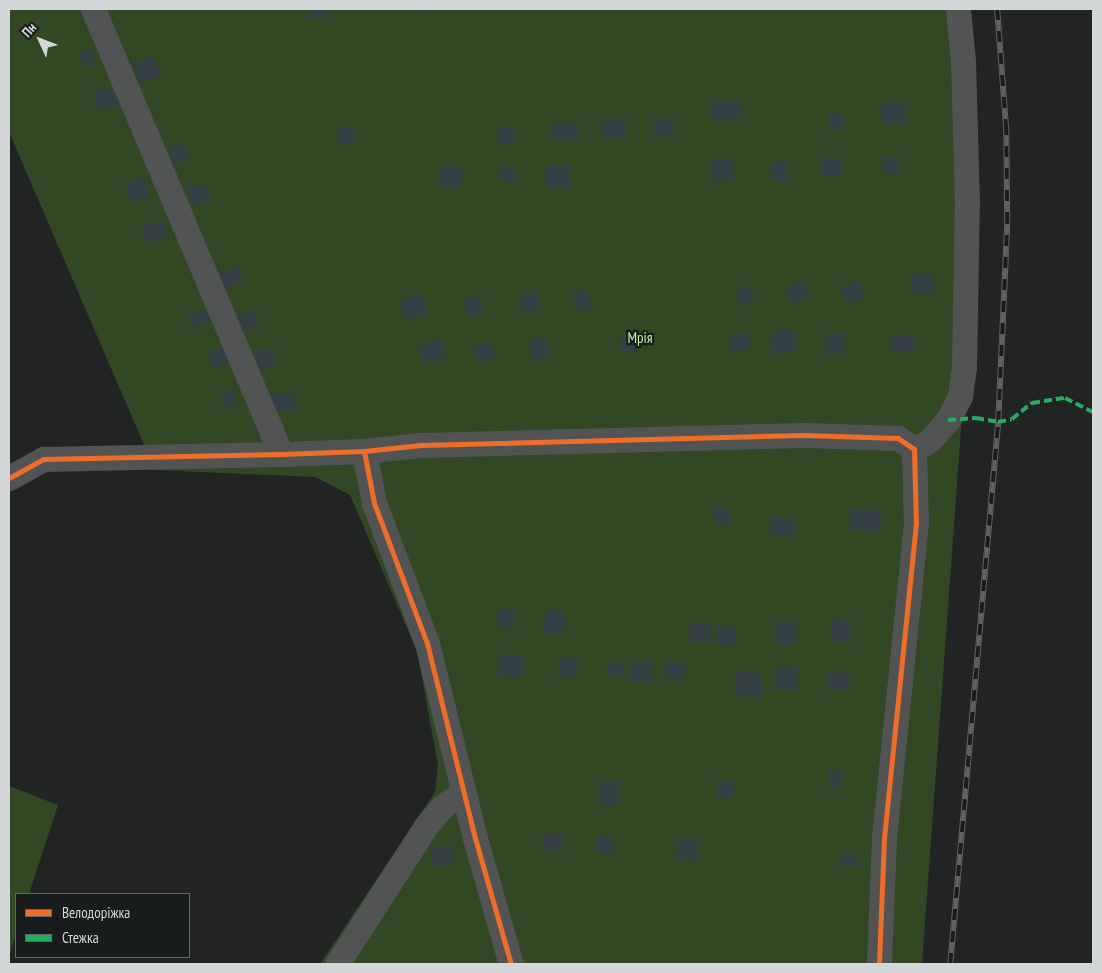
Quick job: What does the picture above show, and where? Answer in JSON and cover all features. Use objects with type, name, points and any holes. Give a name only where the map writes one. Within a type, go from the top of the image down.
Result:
[{"type":"street","points":[[93,9],[281,454]]},
{"type":"street","points":[[914,449],[929,441],[948,420],[960,396],[964,367],[968,203],[963,146],[964,61],[958,9]]},
{"type":"street","points":[[9,478],[43,459],[364,451],[421,444],[832,435],[898,438],[914,449]]},
{"type":"street","points":[[879,964],[884,838],[916,523],[914,449]]},
{"type":"street","points":[[364,451],[374,503],[427,643],[463,792],[511,964]]},
{"type":"street","points":[[336,964],[426,826],[443,806],[463,792]]},
{"type":"green space","name":"Мрія","points":[[9,9],[964,9],[963,402],[922,964],[320,964],[435,792],[438,765],[417,651],[350,495],[315,477],[155,470],[9,132]]},
{"type":"green space","points":[[9,786],[58,805],[29,893],[15,893],[15,937],[9,957]]},
{"type":"building","points":[[310,9],[328,9],[328,18],[310,18]]},
{"type":"building","points":[[419,9],[435,9],[436,10],[420,12]]},
{"type":"building","points":[[90,48],[96,63],[84,68],[78,53]]},
{"type":"building","points":[[154,56],[161,76],[140,82],[133,63]]},
{"type":"building","points":[[118,89],[119,107],[95,109],[94,90]]},
{"type":"building","points":[[711,102],[741,102],[741,119],[711,119]]},
{"type":"building","points":[[882,103],[905,103],[905,124],[882,124]]},
{"type":"building","points":[[829,114],[843,114],[843,129],[829,129]]},
{"type":"building","points":[[602,119],[625,119],[625,137],[602,138]]},
{"type":"building","points":[[654,120],[674,120],[673,136],[654,136]]},
{"type":"building","points":[[551,123],[578,123],[579,139],[551,139]]},
{"type":"building","points":[[337,128],[355,128],[355,143],[337,143]]},
{"type":"building","points":[[498,128],[515,128],[515,143],[498,143]]},
{"type":"building","points":[[184,142],[189,158],[173,164],[168,147]]},
{"type":"building","points":[[822,158],[841,159],[841,176],[822,176]]},
{"type":"building","points":[[882,158],[900,158],[900,174],[883,174]]},
{"type":"building","points":[[712,160],[734,160],[734,180],[712,181]]},
{"type":"building","points":[[771,161],[788,161],[788,179],[771,179]]},
{"type":"building","points":[[545,165],[569,165],[569,187],[545,187]]},
{"type":"building","points":[[499,167],[515,167],[515,182],[499,182]]},
{"type":"building","points":[[440,168],[462,168],[462,188],[440,188]]},
{"type":"building","points":[[144,177],[150,197],[131,203],[125,183]]},
{"type":"building","points":[[206,183],[212,200],[192,206],[186,189]]},
{"type":"building","points":[[163,220],[168,236],[146,243],[141,227]]},
{"type":"building","points":[[238,267],[243,281],[222,289],[217,275]]},
{"type":"building","points":[[912,273],[934,275],[933,294],[911,292]]},
{"type":"building","points":[[857,281],[864,298],[847,305],[840,289]]},
{"type":"building","points":[[802,282],[809,297],[792,305],[785,289]]},
{"type":"building","points":[[748,285],[755,300],[741,306],[735,291]]},
{"type":"building","points":[[587,291],[591,309],[577,312],[573,294]]},
{"type":"building","points":[[537,292],[541,309],[523,313],[520,296]]},
{"type":"building","points":[[422,294],[428,313],[406,320],[400,301]]},
{"type":"building","points":[[479,296],[484,312],[468,317],[463,301]]},
{"type":"building","points":[[206,309],[210,321],[192,327],[188,314]]},
{"type":"building","points":[[254,310],[259,324],[241,331],[236,317]]},
{"type":"building","points":[[793,329],[797,349],[774,354],[770,334]]},
{"type":"building","points":[[748,332],[751,348],[731,352],[728,337]]},
{"type":"building","points":[[842,332],[846,351],[827,355],[823,335]]},
{"type":"building","points":[[632,336],[635,350],[622,353],[619,339]]},
{"type":"building","points":[[891,336],[915,336],[915,351],[891,352]]},
{"type":"building","points":[[545,337],[549,356],[533,360],[529,340]]},
{"type":"building","points":[[441,339],[445,359],[423,363],[419,344]]},
{"type":"building","points":[[491,342],[495,358],[478,362],[475,346]]},
{"type":"building","points":[[224,347],[229,363],[213,368],[207,352]]},
{"type":"building","points":[[273,348],[276,367],[259,370],[255,352]]},
{"type":"building","points":[[235,390],[237,406],[223,408],[220,393]]},
{"type":"building","points":[[294,392],[297,409],[274,413],[271,396]]},
{"type":"building","points":[[715,508],[730,509],[729,525],[714,524]]},
{"type":"building","points":[[850,509],[881,511],[880,531],[849,529]]},
{"type":"building","points":[[771,517],[796,519],[795,536],[770,535]]},
{"type":"building","points":[[498,609],[515,610],[514,629],[497,628]]},
{"type":"building","points":[[545,610],[565,611],[564,634],[544,633]]},
{"type":"building","points":[[832,620],[852,621],[851,642],[831,641]]},
{"type":"building","points":[[776,621],[797,623],[796,644],[775,643]]},
{"type":"building","points":[[689,623],[711,624],[710,642],[688,641]]},
{"type":"building","points":[[716,626],[736,627],[735,645],[715,644]]},
{"type":"building","points":[[499,654],[524,656],[522,677],[498,675]]},
{"type":"building","points":[[560,657],[577,658],[576,678],[558,678]]},
{"type":"building","points":[[631,660],[653,662],[652,682],[630,681]]},
{"type":"building","points":[[608,662],[623,663],[622,676],[607,675]]},
{"type":"building","points":[[666,662],[685,663],[684,680],[665,679]]},
{"type":"building","points":[[776,667],[798,668],[797,690],[774,689]]},
{"type":"building","points":[[736,672],[762,673],[761,697],[735,695]]},
{"type":"building","points":[[829,672],[849,673],[848,690],[828,689]]},
{"type":"building","points":[[830,771],[843,772],[842,788],[829,787]]},
{"type":"building","points":[[599,781],[619,782],[618,805],[598,804]]},
{"type":"building","points":[[718,781],[734,782],[732,798],[717,798]]},
{"type":"building","points":[[562,832],[564,849],[544,852],[542,835]]},
{"type":"building","points":[[597,835],[614,836],[613,854],[596,853]]},
{"type":"building","points":[[677,839],[698,840],[697,860],[676,859]]},
{"type":"building","points":[[450,844],[455,861],[434,867],[429,850]]},
{"type":"building","points":[[841,854],[858,855],[858,866],[840,866]]},
{"type":"railway","points":[[950,964],[998,422],[1007,223],[1006,130],[997,9]]},
{"type":"marked path","points":[[948,420],[976,418],[998,422],[1012,419],[1032,403],[1065,398],[1093,412]]},
{"type":"cycle path","points":[[9,478],[43,459],[281,454],[364,451],[421,445],[804,435],[898,438],[914,449],[916,523],[884,838],[879,964]]},
{"type":"cycle path","points":[[364,451],[374,503],[427,643],[475,838],[511,964]]}]
